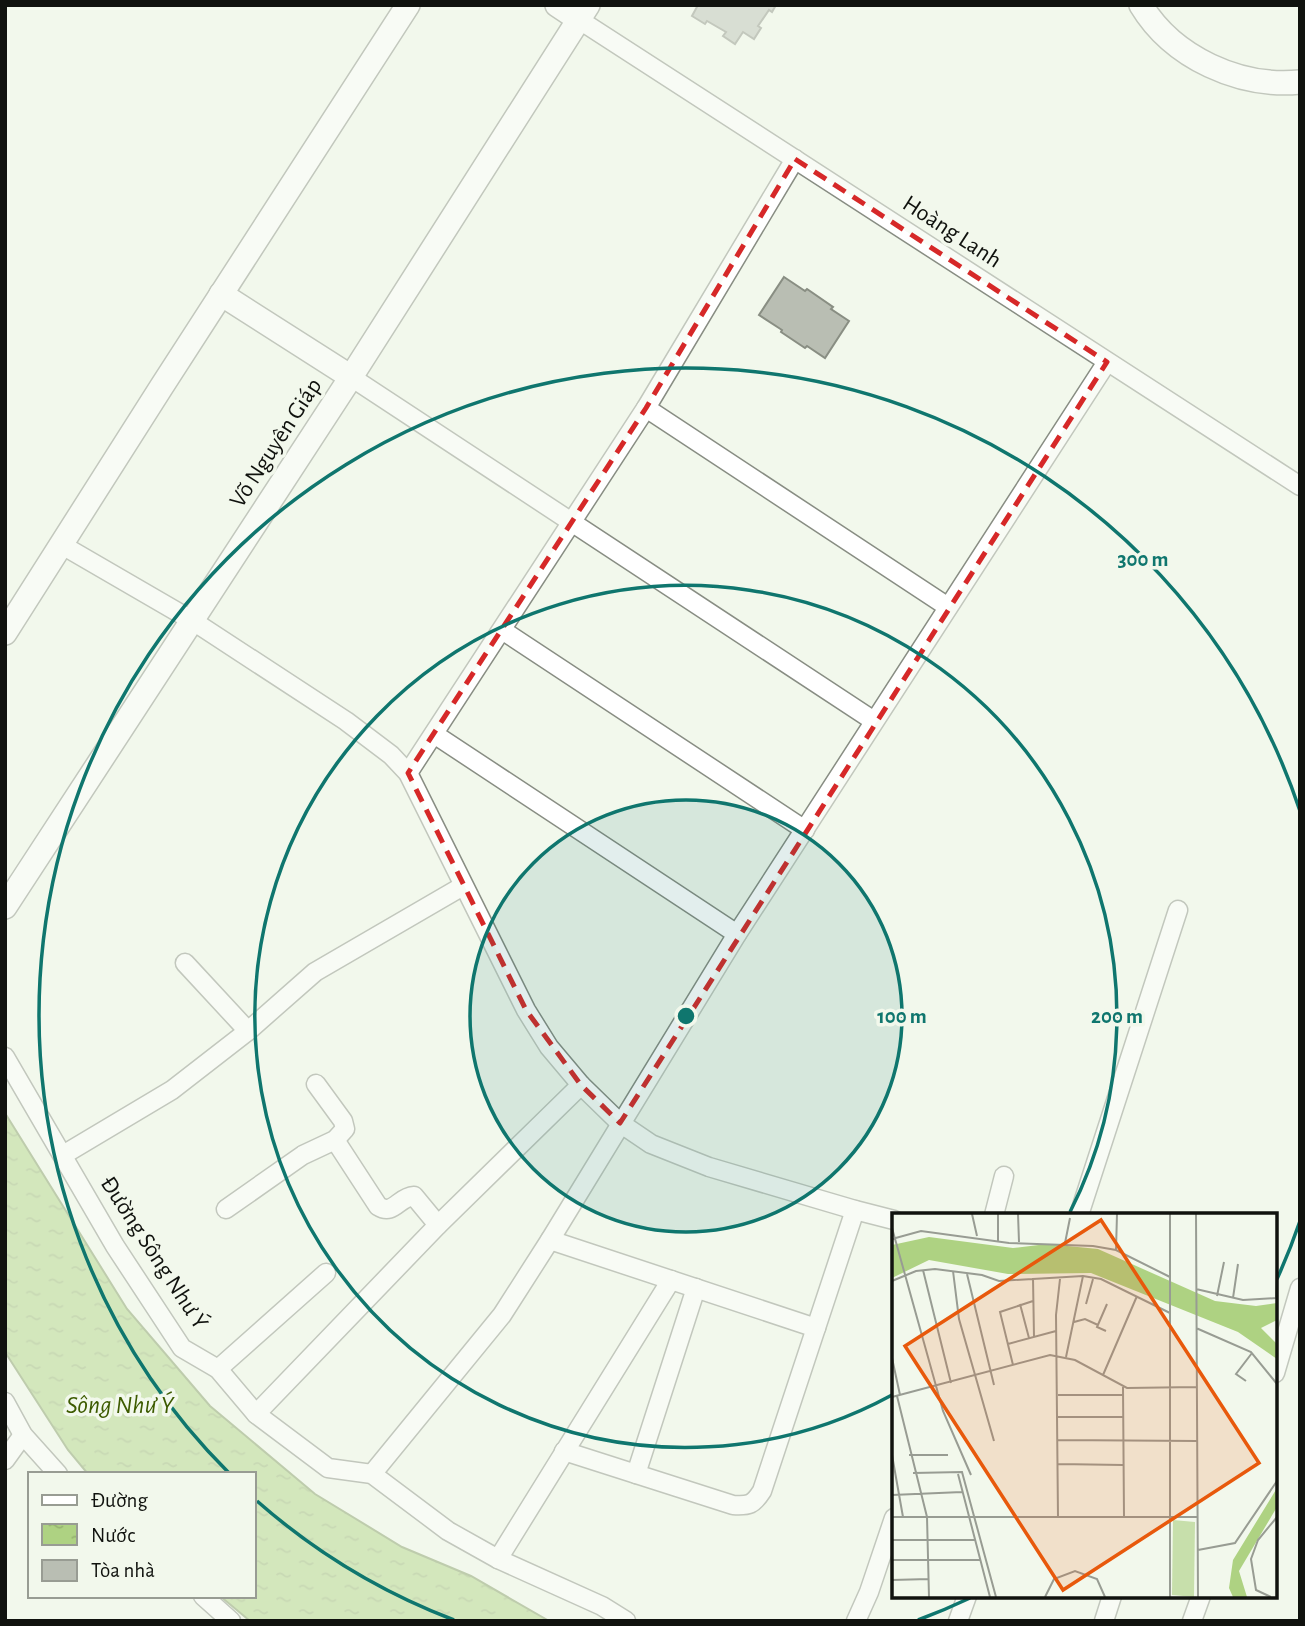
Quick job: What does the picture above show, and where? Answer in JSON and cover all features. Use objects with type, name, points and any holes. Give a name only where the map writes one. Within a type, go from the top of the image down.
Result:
[{"type":"street","points":[[5,633],[408,5]]},
{"type":"street","points":[[557,5],[583,12]]},
{"type":"street","points":[[1141,5],[1165,35],[1191,55],[1221,71],[1252,80],[1300,82]]},
{"type":"street","name":"Hoàng Lanh","points":[[583,12],[795,159],[1300,486]]},
{"type":"street","name":"Võ Nguyên Giáp","points":[[5,907],[351,377],[583,12]]},
{"type":"street","points":[[408,773],[646,408],[795,159]]},
{"type":"street","points":[[221,294],[874,721]]},
{"type":"street","points":[[372,1474],[502,1315],[737,934],[1107,362]]},
{"type":"street","points":[[646,408],[948,607]]},
{"type":"street","points":[[62,545],[192,621],[346,721],[391,755],[408,773],[526,1010],[549,1047],[581,1086],[620,1123],[651,1144],[709,1167],[892,1219]]},
{"type":"street","points":[[502,630],[805,830]]},
{"type":"street","points":[[434,734],[737,934]]},
{"type":"street","points":[[62,1154],[172,1090],[248,1031],[315,972],[463,886]]},
{"type":"street","points":[[1080,1213],[1178,910]]},
{"type":"street","points":[[185,963],[248,1031]]},
{"type":"street","name":"Đường Sông Như Ý","points":[[5,1057],[114,1246],[182,1348],[218,1369],[256,1414],[328,1468],[372,1474],[448,1531],[498,1559],[602,1606],[626,1621]]},
{"type":"street","points":[[226,1209],[303,1155],[335,1140],[345,1129],[343,1121],[316,1084]]},
{"type":"street","points":[[256,1414],[439,1225],[581,1086]]},
{"type":"street","points":[[335,1140],[378,1206],[384,1210],[389,1209],[405,1198],[414,1196],[439,1225]]},
{"type":"street","points":[[995,1213],[1004,1176]]},
{"type":"street","points":[[564,1451],[733,1505],[747,1506],[757,1500],[855,1210]]},
{"type":"street","points":[[550,1240],[816,1328]]},
{"type":"street","points":[[218,1369],[326,1273]]},
{"type":"street","points":[[498,1559],[670,1280]]},
{"type":"street","points":[[636,1474],[696,1288]]},
{"type":"street","points":[[1300,1289],[1279,1352],[1300,1361]]},
{"type":"street","points":[[5,1402],[23,1435],[56,1472]]},
{"type":"street","points":[[5,1460],[23,1435]]},
{"type":"street","points":[[856,1621],[869,1592],[892,1524]]},
{"type":"street","points":[[205,1598],[231,1621]]},
{"type":"street","points":[[958,1621],[966,1598]]},
{"type":"street","points":[[1104,1621],[1111,1598]]},
{"type":"street","points":[[1192,1621],[1199,1598]]},
{"type":"highlighted area","points":[[795,159],[1107,362],[620,1123],[581,1085],[526,1010],[408,773],[646,408]]},
{"type":"water","name":"Sông Như Ý","points":[[5,1113],[127,1309],[210,1406],[315,1494],[402,1547],[471,1576],[549,1621],[250,1621],[222,1598],[256,1598],[256,1472],[86,1472],[68,1450],[5,1352]]},
{"type":"building","points":[[698,5],[776,5],[758,26],[761,28],[754,39],[743,32],[735,44],[723,36],[726,32],[692,16]]},
{"type":"building","points":[[784,277],[805,291],[807,289],[849,321],[825,358],[807,346],[805,348],[759,315]]}]
